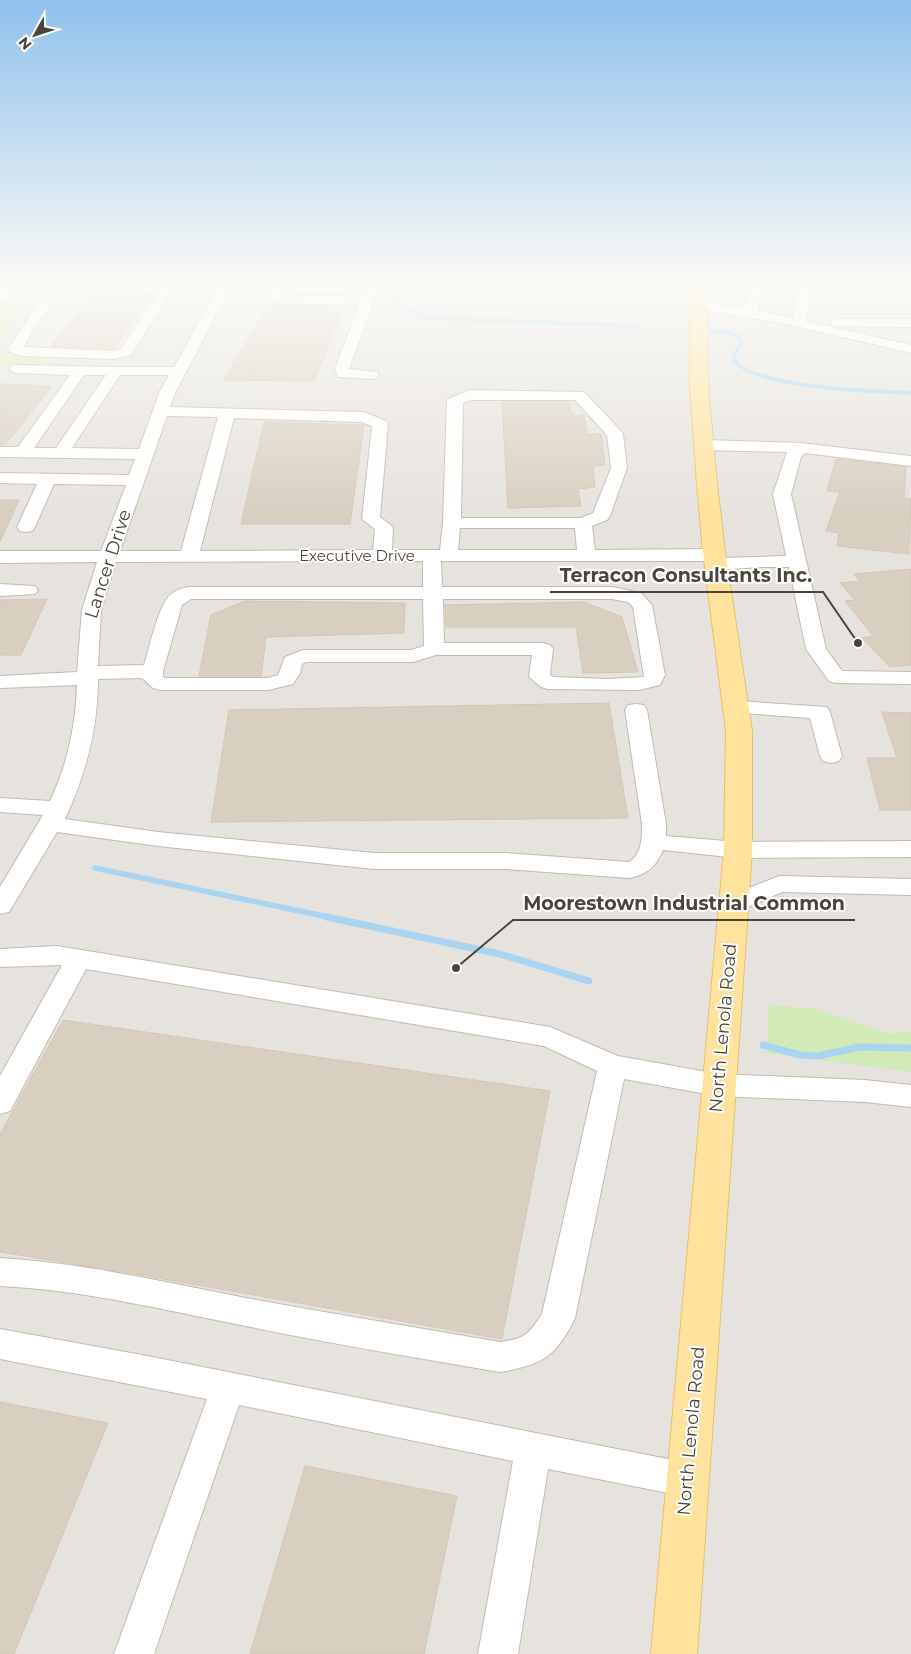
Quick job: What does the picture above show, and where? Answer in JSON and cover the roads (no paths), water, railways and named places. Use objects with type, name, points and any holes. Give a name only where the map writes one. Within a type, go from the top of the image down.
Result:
[{"type":"main road","name":"North Lenola Road","points":[[674,1654],[738,850],[741,757],[737,707],[715,560],[704,445],[699,360]]},
{"type":"street","name":"Lancer Drive","points":[[0,906],[32,857],[69,783],[82,740],[87,703],[90,616],[108,557],[144,454],[160,411],[184,360]]},
{"type":"street","points":[[345,360],[342,369],[343,374],[372,375]]},
{"type":"street","points":[[17,369],[178,371]]},
{"type":"street","points":[[22,453],[80,371]]},
{"type":"street","points":[[60,454],[116,371]]},
{"type":"street","points":[[434,649],[432,594],[440,556],[452,523],[455,401],[470,395],[579,395],[615,434],[619,468],[601,516],[583,522],[452,523]]},
{"type":"street","points":[[160,411],[364,417],[380,424],[371,519],[384,527],[382,556]]},
{"type":"street","points":[[189,557],[227,413]]},
{"type":"street","points":[[704,445],[801,448],[911,461]]},
{"type":"street","points":[[801,448],[793,456],[782,494],[816,649],[836,677],[911,678]]},
{"type":"street","points":[[0,452],[144,454]]},
{"type":"street","points":[[0,478],[136,480]]},
{"type":"street","points":[[26,527],[48,479]]},
{"type":"street","points":[[583,522],[588,555]]},
{"type":"street","points":[[617,555],[625,594]]},
{"type":"street","name":"Executive Drive","points":[[0,557],[617,555],[797,562]]},
{"type":"street","points":[[0,590],[28,590]]},
{"type":"street","points":[[394,592],[432,594],[625,594],[634,597],[642,605],[655,675],[653,681],[639,684],[609,685],[548,683],[539,677],[543,649],[434,649],[413,656],[303,656],[292,661],[286,680],[268,684],[160,684],[152,678],[173,603],[180,596],[189,593],[394,592]]},
{"type":"street","points":[[0,682],[153,671]]},
{"type":"street","points":[[737,707],[819,712],[831,756]]},
{"type":"street","points":[[0,805],[158,839],[374,860],[506,860],[637,869],[644,864],[654,842],[654,824],[636,710]]},
{"type":"street","points":[[654,842],[738,850],[911,849]]},
{"type":"street","points":[[774,850],[780,884]]},
{"type":"street","points":[[733,904],[780,884],[911,887]]},
{"type":"street","points":[[0,958],[57,955],[79,958],[550,1037],[612,1066],[718,1085],[865,1091],[911,1096]]},
{"type":"street","points":[[0,1103],[62,986],[79,958]]},
{"type":"street","points":[[0,1272],[38,1273],[149,1291],[246,1312],[500,1357],[525,1353],[539,1346],[558,1318],[612,1066]]},
{"type":"street","points":[[0,1344],[688,1480]]},
{"type":"street","points":[[134,1654],[228,1388]]},
{"type":"street","points":[[498,1654],[533,1449]]},
{"type":"waterway","points":[[736,360],[743,368],[762,376],[787,382],[844,389],[911,393]]},
{"type":"waterway","points":[[95,868],[333,918]]},
{"type":"waterway","points":[[327,917],[500,954],[589,981]]},
{"type":"waterway","points":[[763,1045],[800,1055],[818,1056],[860,1047],[911,1048]]},
{"type":"place","name":"Terracon Consultants Inc.","points":[[858,643]]},
{"type":"place","name":"Moorestown Industrial Common","points":[[456,968]]}]
